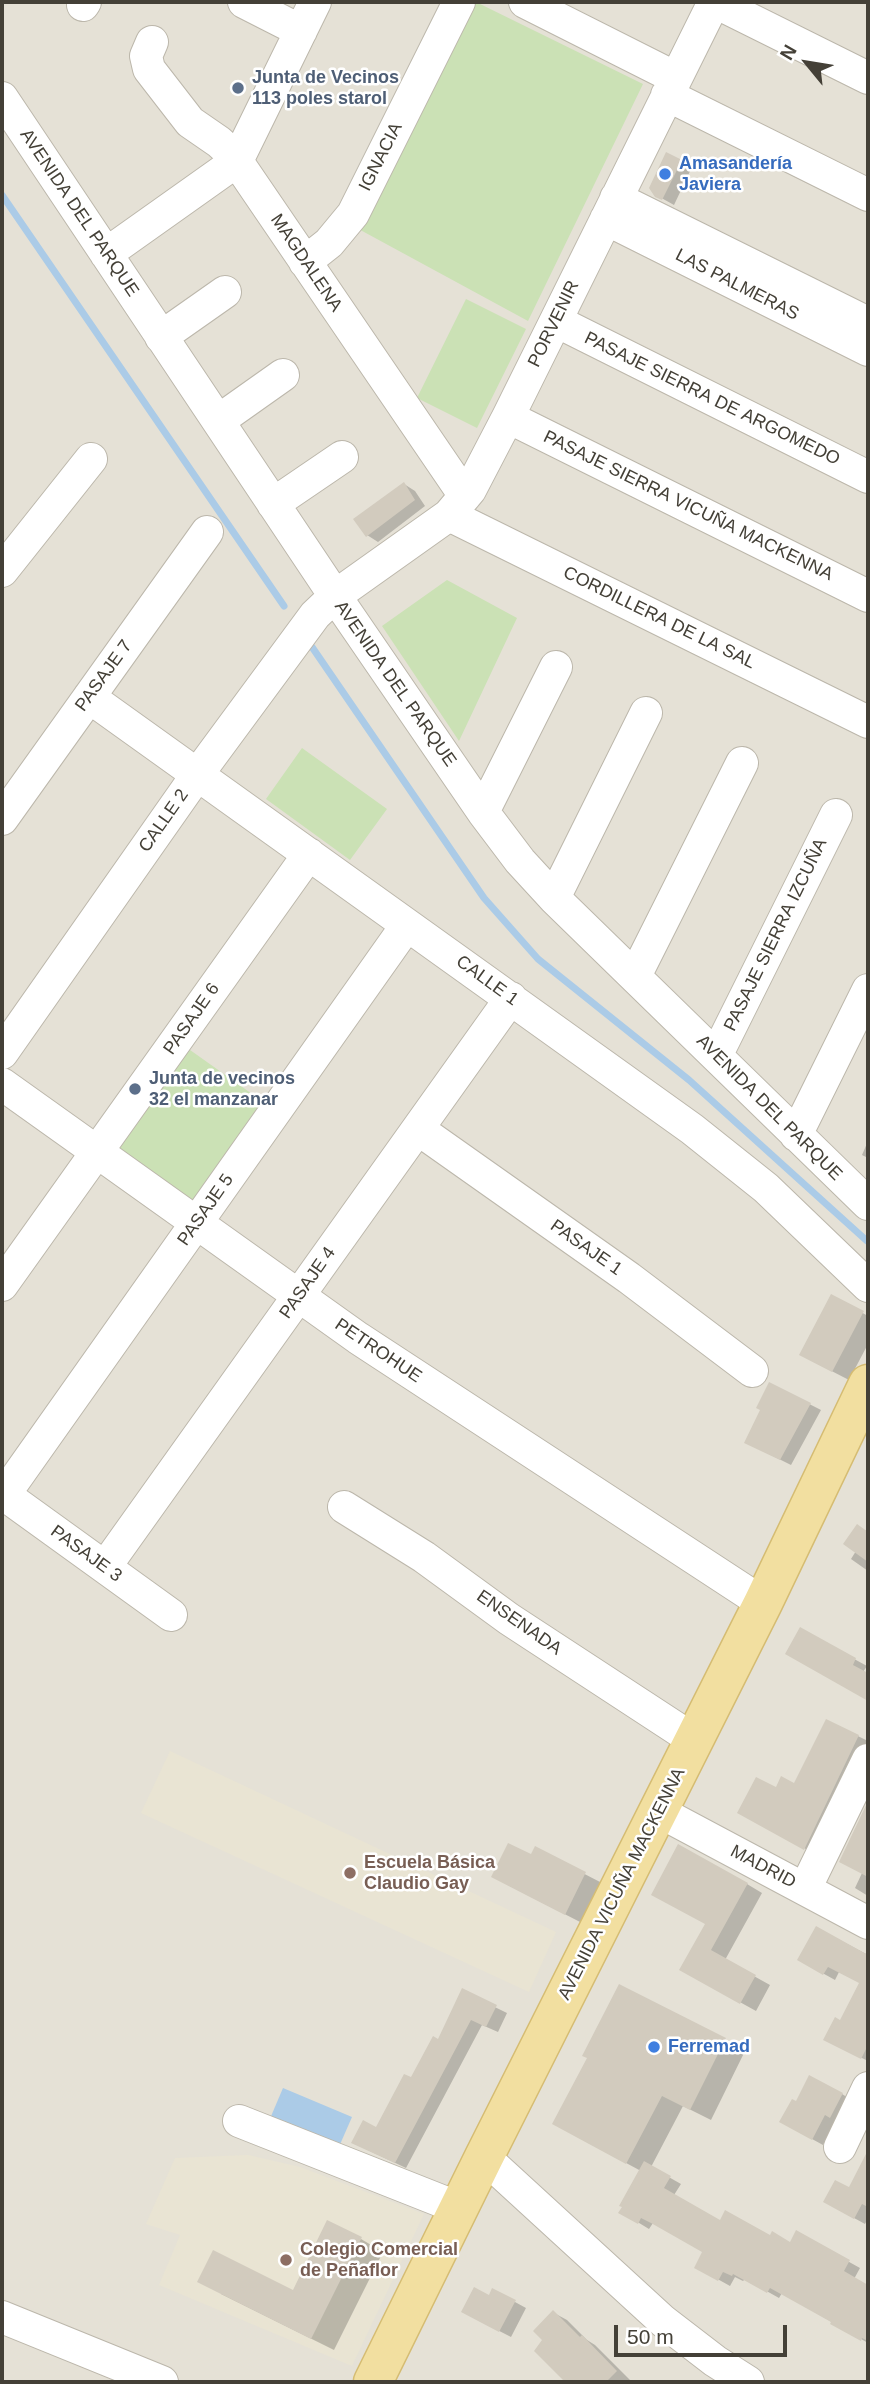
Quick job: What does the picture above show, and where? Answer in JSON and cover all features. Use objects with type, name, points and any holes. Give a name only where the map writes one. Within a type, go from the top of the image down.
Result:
[{"type":"main road","name":"AVENIDA VICUÑA MACKENNA","points":[[373,2382],[763,1604],[868,1384]]},
{"type":"street","points":[[244,2],[301,31]]},
{"type":"street","points":[[106,254],[237,161],[315,2]]},
{"type":"street","name":"IGNACIA","points":[[305,262],[329,243],[353,214],[459,2]]},
{"type":"street","points":[[524,2],[868,195]]},
{"type":"street","points":[[715,2],[868,78]]},
{"type":"street","name":"PORVENIR","points":[[335,596],[457,505],[480,473],[715,2]]},
{"type":"street","name":"MAGDALENA","points":[[152,42],[146,57],[149,69],[181,113],[200,130],[226,147],[237,161],[305,262],[457,505]]},
{"type":"street","name":"AVENIDA DEL PARQUE","points":[[2,98],[335,596],[483,812],[520,860],[554,898],[868,1204]]},
{"type":"street","name":"LAS PALMERAS","points":[[611,209],[868,323]]},
{"type":"street","name":"LAS PALMERAS","points":[[611,209],[868,351]]},
{"type":"street","points":[[161,337],[225,292]]},
{"type":"street","name":"PASAJE SIERRA DE ARGOMEDO","points":[[556,321],[868,477]]},
{"type":"street","points":[[218,422],[282,374]]},
{"type":"street","name":"PASAJE SIERRA VICUÑA MACKENNA","points":[[508,416],[868,596]]},
{"type":"street","points":[[273,504],[342,457]]},
{"type":"street","points":[[2,571],[91,459]]},
{"type":"street","name":"CORDILLERA DE LA SAL","points":[[457,505],[868,722]]},
{"type":"street","name":"PASAJE 7","points":[[2,819],[206,532]]},
{"type":"street","name":"CALLE 2","points":[[2,1053],[197,775],[315,615],[335,596]]},
{"type":"street","points":[[483,812],[556,667]]},
{"type":"street","name":"CALLE 1","points":[[89,698],[511,998],[734,1161],[868,1286]]},
{"type":"street","points":[[554,898],[646,713]]},
{"type":"street","points":[[635,976],[742,763]]},
{"type":"street","name":"PASAJE SIERRA IZCUÑA","points":[[716,1056],[836,815]]},
{"type":"street","name":"PASAJE 6","points":[[2,1286],[309,854]]},
{"type":"street","name":"PASAJE 5","points":[[3,1494],[407,925]]},
{"type":"street","points":[[796,1135],[868,990]]},
{"type":"street","name":"PASAJE 4","points":[[105,1567],[511,998]]},
{"type":"street","name":"PETROHUE","points":[[2,1084],[431,1387],[763,1604]]},
{"type":"street","name":"PASAJE 1","points":[[418,1129],[629,1278],[752,1371]]},
{"type":"street","name":"PASAJE 3","points":[[3,1494],[171,1615]]},
{"type":"street","name":"ENSENADA","points":[[344,1507],[424,1557],[509,1619],[694,1740]]},
{"type":"street","points":[[804,1889],[868,1760]]},
{"type":"street","name":"MADRID","points":[[658,1811],[868,1923]]},
{"type":"street","points":[[852,2137],[868,2088]]},
{"type":"street","points":[[239,2121],[459,2208]]},
{"type":"street","points":[[484,2157],[663,2320],[715,2361],[748,2382]]},
{"type":"street","points":[[2,2317],[162,2382]]},
{"type":"shaded area","points":[[2,2],[868,2],[868,2382],[2,2382]]},
{"type":"shaded area","name":"Escuela Básica Claudio Gay","points":[[170,1751],[556,1932],[529,1992],[141,1813]]},
{"type":"shaded area","name":"Colegio Comercial de Peñaflor","points":[[248,2155],[300,2167],[424,2214],[352,2366],[159,2285],[180,2235],[146,2224],[175,2158]]},
{"type":"green space","points":[[469,2],[476,2],[643,84],[528,321],[353,226]]},
{"type":"green space","points":[[466,299],[526,329],[477,428],[417,398]]},
{"type":"green space","points":[[447,580],[517,618],[459,741],[382,626]]},
{"type":"green space","points":[[302,748],[387,809],[350,860],[266,799]]},
{"type":"green space","points":[[183,1045],[262,1101],[191,1203],[112,1148]]},
{"type":"water","points":[[283,2088],[352,2117],[338,2149],[269,2121]]},
{"type":"building","name":"Amasandería Javiera","points":[[666,152],[682,160],[662,200],[655,197],[649,188]]},
{"type":"building","points":[[404,482],[415,500],[366,537],[353,519]]},
{"type":"building","points":[[831,1294],[864,1311],[832,1372],[799,1355]]},
{"type":"building","points":[[769,1382],[811,1403],[780,1460],[744,1443],[760,1410],[756,1408]]},
{"type":"building","points":[[857,1524],[868,1532],[868,1562],[843,1544]]},
{"type":"building","points":[[800,1627],[856,1658],[853,1665],[868,1673],[868,1701],[785,1654]]},
{"type":"building","points":[[826,1719],[859,1735],[804,1850],[737,1813],[756,1777],[776,1787],[781,1776],[794,1783]]},
{"type":"building","points":[[868,1801],[868,1877],[839,1862]]},
{"type":"building","points":[[508,1843],[531,1854],[535,1846],[586,1872],[565,1915],[491,1877]]},
{"type":"building","points":[[678,1844],[748,1883],[711,1950],[756,1975],[740,2004],[679,1970],[705,1924],[651,1895]]},
{"type":"building","points":[[816,1926],[868,1955],[868,2045],[861,2059],[823,2040],[835,2017],[840,2020],[859,1983],[828,1967],[823,1975],[797,1960]]},
{"type":"building","name":"Ferremad","points":[[619,1984],[726,2038],[690,2110],[662,2096],[626,2164],[552,2124],[587,2058],[582,2056]]},
{"type":"building","points":[[462,1988],[497,2005],[486,2027],[471,2020],[395,2163],[351,2143],[363,2120],[376,2127],[404,2074],[411,2077],[433,2036],[438,2039]]},
{"type":"building","points":[[809,2075],[843,2093],[830,2118],[825,2115],[812,2140],[779,2122],[792,2099],[796,2101]]},
{"type":"building","points":[[868,2150],[868,2207],[862,2204],[854,2219],[823,2202],[835,2180],[849,2187]]},
{"type":"building","points":[[644,2161],[671,2176],[664,2188],[720,2220],[725,2210],[770,2235],[772,2231],[790,2242],[796,2230],[850,2260],[844,2271],[868,2285],[868,2341],[862,2338],[861,2341],[770,2288],[767,2293],[733,2274],[732,2276],[723,2272],[718,2281],[694,2268],[702,2252],[641,2218],[638,2224],[618,2213],[622,2207],[619,2206]]},
{"type":"building","points":[[327,2220],[362,2237],[311,2339],[197,2282],[213,2250],[293,2290]]},
{"type":"building","points":[[474,2287],[489,2295],[492,2288],[516,2300],[499,2332],[461,2312]]},
{"type":"building","points":[[553,2310],[617,2371],[606,2382],[565,2382],[534,2351],[542,2340],[533,2331]]},
{"type":"waterway","points":[[2,195],[284,606]]},
{"type":"waterway","points":[[312,647],[484,898],[538,959],[689,1080],[867,1241]]},
{"type":"place","name":"Junta de Vecinos 113 poles starol","points":[[238,88]]},
{"type":"place","name":"Amasandería Javiera","points":[[665,174]]},
{"type":"place","name":"Junta de vecinos 32 el manzanar","points":[[135,1089]]},
{"type":"place","name":"Escuela Básica Claudio Gay","points":[[350,1873]]},
{"type":"place","name":"Ferremad","points":[[654,2047]]},
{"type":"place","name":"Colegio Comercial de Peñaflor","points":[[286,2260]]}]
